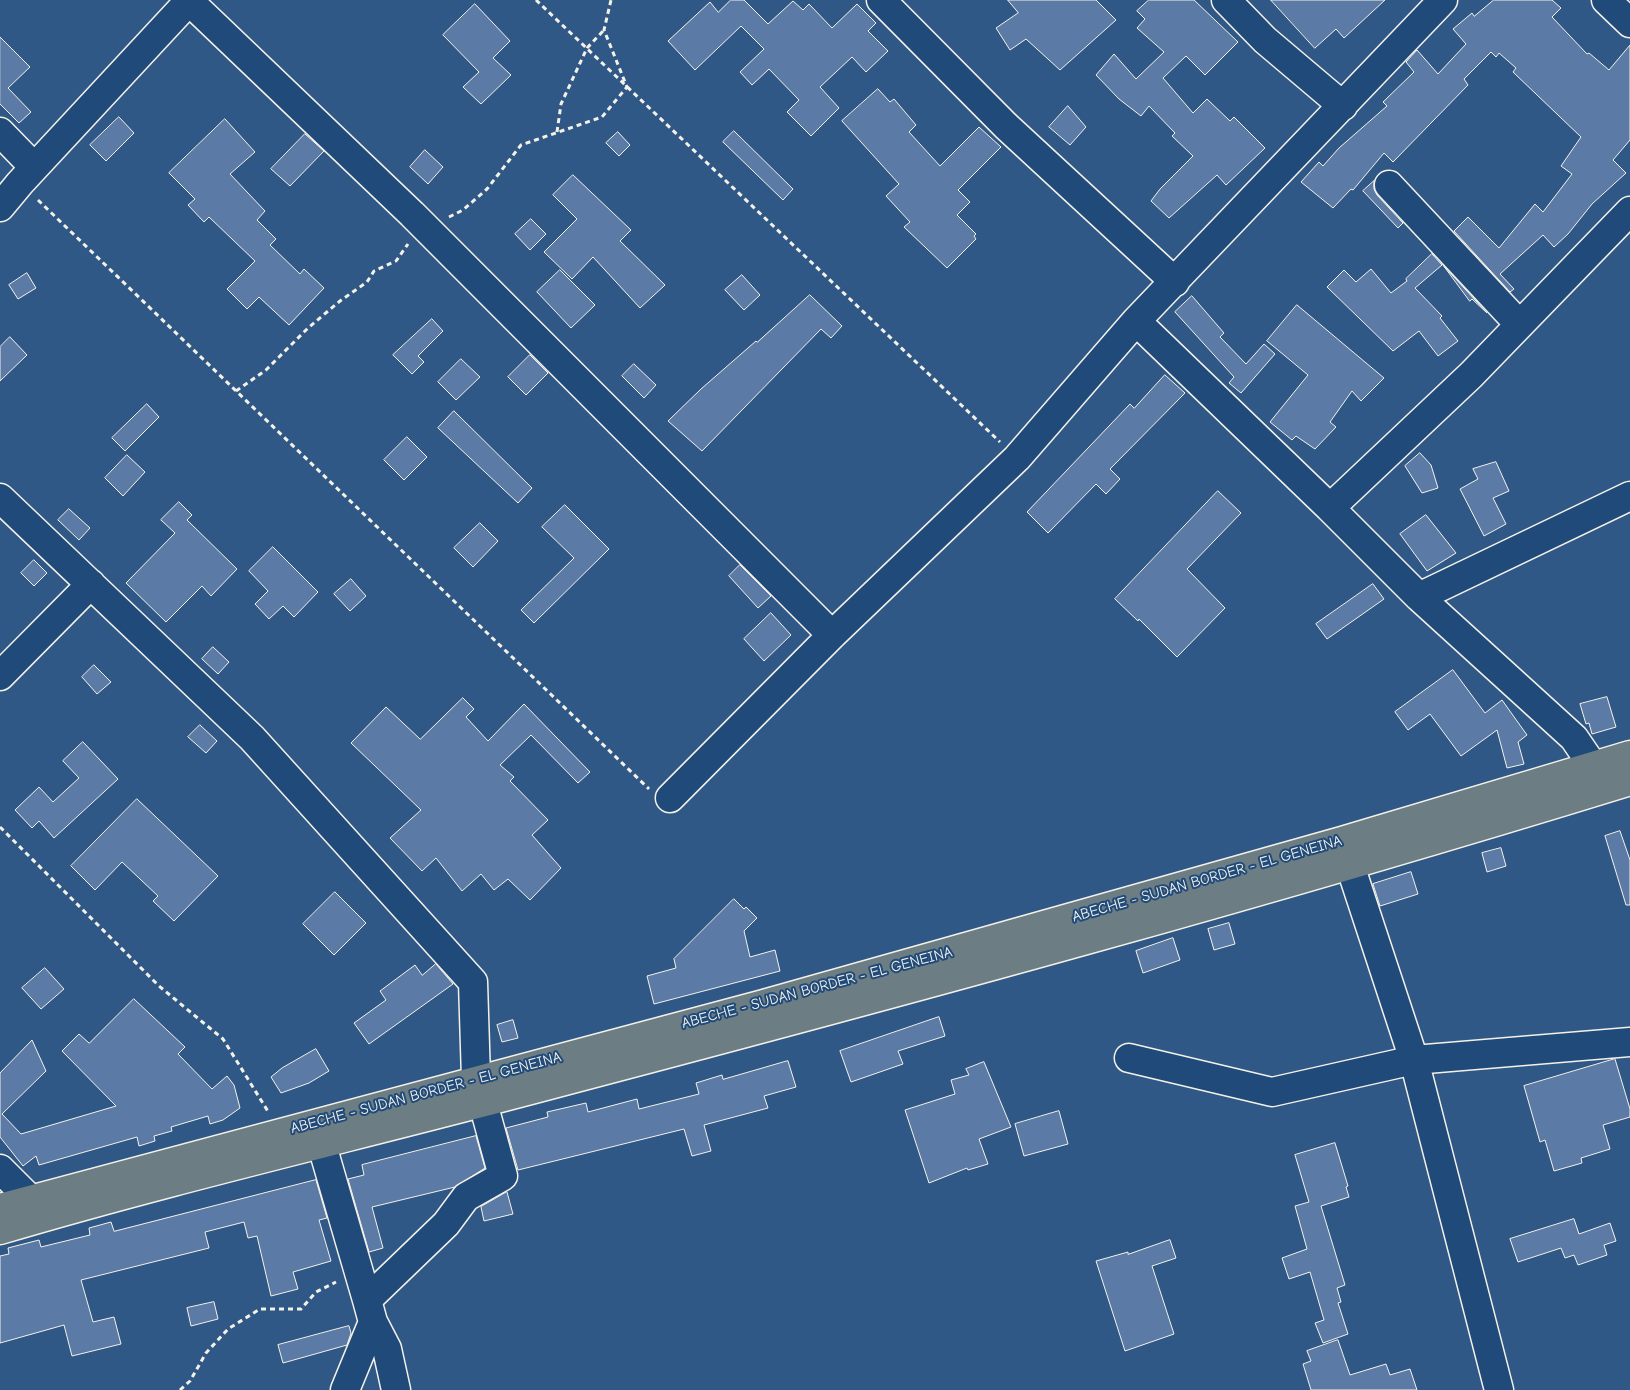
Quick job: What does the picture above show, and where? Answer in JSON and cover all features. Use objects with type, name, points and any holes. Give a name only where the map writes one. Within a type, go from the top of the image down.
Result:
[{"type":"highway","name":"ABECHE - SUDAN BORDER - EL GENEINA","points":[[0,1230],[322,1142],[760,1004],[1347,853],[1611,779],[1630,755]]},
{"type":"highway","name":"ABECHE - SUDAN BORDER - EL GENEINA","points":[[0,1208],[281,1132],[480,1091]]},
{"type":"street","points":[[0,207],[27,175],[189,0],[412,214],[832,635]]},
{"type":"street","points":[[881,0],[1006,126],[1175,282]]},
{"type":"street","points":[[1226,0],[1265,40],[1343,106]]},
{"type":"street","points":[[662,795],[1017,458],[1136,321],[1443,0]]},
{"type":"street","points":[[1606,0],[1630,22]]},
{"type":"street","points":[[0,132],[27,175]]},
{"type":"street","points":[[1389,185],[1519,324]]},
{"type":"street","points":[[1330,508],[1471,375],[1630,211]]},
{"type":"street","points":[[1136,321],[1420,597],[1574,738],[1611,779]]},
{"type":"street","points":[[1420,597],[1630,496]]},
{"type":"street","points":[[0,498],[252,738],[473,982],[480,1091],[503,1176],[466,1197],[446,1224],[370,1311],[345,1390]]},
{"type":"street","points":[[0,676],[91,584]]},
{"type":"street","points":[[1347,853],[1414,1060],[1499,1390]]},
{"type":"street","points":[[1129,1058],[1272,1092],[1414,1060],[1630,1042]]},
{"type":"street","points":[[322,1142],[370,1311],[387,1349],[396,1390]]},
{"type":"street","points":[[0,1169],[30,1199]]},
{"type":"path","points":[[536,0],[1017,458]]},
{"type":"path","points":[[557,132],[561,104],[587,48],[604,30],[611,0]]},
{"type":"path","points":[[604,30],[627,87]]},
{"type":"path","points":[[447,218],[463,210],[487,189],[521,145],[602,117],[627,87]]},
{"type":"path","points":[[27,175],[236,392],[662,795]]},
{"type":"path","points":[[236,392],[266,370],[308,328],[340,301],[367,282],[374,271],[396,262],[408,245],[412,214]]},
{"type":"path","points":[[0,827],[159,986],[223,1039],[281,1132]]},
{"type":"path","points":[[180,1390],[190,1381],[206,1353],[228,1328],[260,1309],[301,1309],[316,1292],[360,1271]]},
{"type":"building","points":[[731,0],[744,0],[768,24],[793,1],[803,10],[809,4],[832,28],[857,4],[876,23],[868,31],[888,51],[866,72],[852,57],[820,87],[839,108],[811,136],[787,112],[799,100],[769,69],[752,85],[740,72],[764,49],[741,26],[695,70],[668,41],[710,2],[718,12]]},
{"type":"building","points":[[1008,0],[1096,0],[1116,20],[1060,70],[1026,39],[1010,50],[996,28],[1018,13]]},
{"type":"building","points":[[1149,0],[1194,0],[1238,42],[1205,75],[1186,56],[1163,78],[1193,113],[1207,99],[1230,121],[1234,117],[1265,148],[1226,185],[1217,175],[1169,218],[1151,201],[1160,189],[1193,156],[1172,136],[1175,133],[1149,106],[1141,116],[1119,99],[1096,75],[1114,54],[1136,79],[1164,52],[1137,28],[1145,19],[1137,11]]},
{"type":"building","points":[[1271,0],[1385,0],[1344,38],[1336,29],[1315,48]]},
{"type":"building","points":[[1494,0],[1552,0],[1561,8],[1552,17],[1587,54],[1589,53],[1609,70],[1630,45],[1630,140],[1613,160],[1626,173],[1592,204],[1568,234],[1554,247],[1543,235],[1500,274],[1514,289],[1510,292],[1454,231],[1468,217],[1499,248],[1535,204],[1543,212],[1572,174],[1561,166],[1581,137],[1513,72],[1516,68],[1499,53],[1496,57],[1491,52],[1464,79],[1468,85],[1393,162],[1384,153],[1353,190],[1351,189],[1333,208],[1301,182],[1319,162],[1323,166],[1339,148],[1387,106],[1383,102],[1414,72],[1406,62],[1417,50],[1438,74],[1466,44],[1453,29],[1472,13],[1474,16]]},
{"type":"building","points":[[475,4],[510,41],[493,58],[511,75],[481,104],[463,87],[479,72],[443,35]]},
{"type":"building","points":[[0,37],[30,67],[8,88],[31,112],[19,123],[0,104]]},
{"type":"building","points":[[878,89],[890,102],[894,99],[916,125],[909,132],[940,166],[979,127],[1001,147],[958,190],[970,202],[957,215],[976,234],[974,236],[976,239],[947,268],[904,227],[910,222],[886,196],[899,184],[842,121]]},
{"type":"building","points":[[1068,106],[1086,127],[1070,145],[1049,127]]},
{"type":"building","points":[[119,117],[134,133],[106,161],[90,145]]},
{"type":"building","points":[[225,119],[255,152],[230,174],[265,211],[257,220],[276,239],[270,245],[300,274],[304,269],[324,288],[289,325],[259,297],[247,309],[227,289],[255,261],[209,217],[204,222],[188,205],[195,199],[169,173]]},
{"type":"building","points":[[734,131],[793,189],[783,200],[723,142]]},
{"type":"building","points":[[618,132],[630,145],[619,156],[606,143]]},
{"type":"building","points":[[305,134],[324,151],[290,186],[271,169]]},
{"type":"building","points":[[425,150],[443,167],[428,184],[410,167]]},
{"type":"building","points":[[573,175],[631,230],[620,241],[665,285],[640,308],[593,257],[572,279],[544,252],[577,219],[553,195]]},
{"type":"building","points":[[1374,181],[1374,189],[1377,195],[1403,223],[1398,228],[1363,191]]},
{"type":"building","points":[[531,219],[546,234],[530,250],[515,234]]},
{"type":"building","points":[[1432,254],[1442,265],[1415,288],[1442,316],[1440,318],[1458,341],[1438,356],[1419,331],[1393,351],[1327,287],[1344,270],[1356,282],[1371,269],[1391,293],[1407,281],[1406,279]]},
{"type":"building","points":[[1443,265],[1487,313],[1472,299],[1470,301]]},
{"type":"building","points":[[560,270],[595,305],[571,328],[537,292]]},
{"type":"building","points":[[27,273],[36,288],[18,299],[9,285]]},
{"type":"building","points":[[742,275],[760,295],[744,310],[725,290]]},
{"type":"building","points":[[810,295],[842,326],[831,338],[821,329],[702,451],[668,421],[701,389]]},
{"type":"building","points":[[1192,296],[1224,333],[1220,337],[1246,364],[1264,344],[1275,354],[1241,393],[1229,383],[1234,377],[1175,312]]},
{"type":"building","points":[[1297,305],[1384,378],[1361,401],[1352,391],[1330,422],[1336,427],[1315,449],[1296,436],[1292,440],[1270,422],[1308,375],[1267,341]]},
{"type":"building","points":[[432,319],[443,331],[418,356],[424,362],[412,374],[393,355]]},
{"type":"building","points":[[10,337],[27,355],[0,381],[0,347]]},
{"type":"building","points":[[530,355],[548,373],[526,395],[508,377]]},
{"type":"building","points":[[461,359],[480,377],[456,400],[438,382]]},
{"type":"building","points":[[634,364],[656,385],[644,398],[622,376]]},
{"type":"building","points":[[1165,375],[1185,393],[1110,469],[1120,479],[1106,494],[1096,484],[1048,533],[1027,512],[1130,404],[1134,408]]},
{"type":"building","points":[[147,404],[159,417],[125,451],[112,438]]},
{"type":"building","points":[[454,411],[532,488],[518,503],[438,428]]},
{"type":"building","points":[[407,437],[427,457],[404,480],[384,460]]},
{"type":"building","points":[[1420,453],[1431,465],[1438,488],[1422,493],[1405,466]]},
{"type":"building","points":[[127,455],[145,472],[123,496],[105,478]]},
{"type":"building","points":[[1496,462],[1509,491],[1493,498],[1506,524],[1484,536],[1460,489],[1478,479],[1473,469]]},
{"type":"building","points":[[1218,491],[1241,513],[1187,569],[1225,608],[1177,657],[1139,619],[1138,621],[1115,599]]},
{"type":"building","points":[[179,502],[192,515],[187,520],[237,569],[211,596],[202,586],[166,622],[126,583],[175,533],[161,520]]},
{"type":"building","points":[[565,505],[609,549],[534,623],[521,610],[574,558],[542,527]]},
{"type":"building","points":[[69,509],[90,528],[79,540],[58,520]]},
{"type":"building","points":[[1426,515],[1456,553],[1427,571],[1400,534]]},
{"type":"building","points":[[480,523],[498,541],[473,567],[454,548]]},
{"type":"building","points":[[273,547],[318,592],[294,617],[283,606],[269,619],[255,604],[268,591],[249,571]]},
{"type":"building","points":[[34,560],[47,573],[34,586],[21,573]]},
{"type":"building","points":[[740,565],[771,596],[758,608],[729,576]]},
{"type":"building","points":[[351,579],[366,596],[350,611],[334,594]]},
{"type":"building","points":[[1373,584],[1384,599],[1327,639],[1316,624]]},
{"type":"building","points":[[771,613],[791,635],[764,661],[744,639]]},
{"type":"building","points":[[213,647],[229,662],[218,674],[202,659]]},
{"type":"building","points":[[94,665],[111,682],[97,694],[82,677]]},
{"type":"building","points":[[1453,670],[1485,713],[1502,700],[1527,735],[1518,742],[1524,764],[1507,768],[1497,730],[1461,756],[1430,714],[1408,730],[1395,712]]},
{"type":"building","points":[[1607,697],[1616,727],[1592,734],[1589,723],[1586,724],[1580,704]]},
{"type":"building","points":[[463,698],[474,709],[466,717],[488,741],[524,704],[590,772],[578,783],[531,735],[500,765],[514,777],[510,781],[548,820],[532,835],[561,868],[530,900],[508,879],[494,890],[481,874],[462,891],[436,858],[422,871],[390,838],[421,810],[351,743],[386,707],[420,739]]},
{"type":"building","points":[[200,725],[217,741],[206,753],[188,737]]},
{"type":"building","points":[[83,742],[118,779],[54,838],[39,821],[32,828],[15,810],[39,787],[53,802],[79,778],[63,761]]},
{"type":"building","points":[[137,799],[218,876],[174,921],[153,901],[158,896],[122,862],[95,890],[71,866]]},
{"type":"building","points":[[1620,831],[1630,860],[1630,905],[1626,905],[1605,836]]},
{"type":"building","points":[[1501,848],[1506,866],[1487,872],[1482,853]]},
{"type":"building","points":[[1411,872],[1418,894],[1380,906],[1373,884]]},
{"type":"building","points":[[335,892],[366,923],[334,955],[303,924]]},
{"type":"building","points":[[734,899],[757,918],[744,931],[750,957],[775,950],[780,971],[654,1004],[647,976],[676,968],[674,959]]},
{"type":"building","points":[[1229,923],[1235,944],[1214,950],[1208,929]]},
{"type":"building","points":[[1173,938],[1180,960],[1143,973],[1136,951]]},
{"type":"building","points":[[436,964],[453,984],[369,1044],[354,1023],[386,1000],[380,991],[415,965],[422,975]]},
{"type":"building","points":[[45,968],[64,989],[41,1009],[22,988]]},
{"type":"building","points":[[134,999],[185,1047],[178,1054],[212,1089],[227,1076],[234,1085],[240,1108],[223,1120],[210,1124],[208,1116],[171,1127],[172,1131],[154,1136],[155,1141],[139,1146],[137,1137],[39,1165],[36,1156],[23,1166],[0,1137],[0,1073],[32,1040],[46,1071],[2,1114],[21,1134],[116,1106],[62,1051],[79,1034],[89,1043]]},
{"type":"building","points":[[939,1017],[945,1036],[898,1051],[903,1064],[851,1082],[840,1051]]},
{"type":"building","points":[[513,1020],[518,1038],[502,1042],[497,1025]]},
{"type":"building","points":[[316,1049],[329,1071],[309,1083],[281,1093],[271,1077],[282,1068]]},
{"type":"building","points":[[1615,1059],[1630,1109],[1630,1117],[1603,1125],[1610,1149],[1581,1158],[1582,1163],[1554,1171],[1545,1140],[1540,1142],[1524,1086]]},
{"type":"building","points":[[788,1061],[796,1087],[764,1096],[768,1108],[704,1125],[711,1151],[692,1156],[684,1129],[518,1170],[506,1128],[548,1117],[547,1112],[586,1103],[588,1112],[637,1099],[639,1109],[699,1094],[696,1083],[722,1075],[723,1079]]},
{"type":"building","points":[[984,1062],[1011,1127],[979,1139],[988,1164],[968,1170],[967,1168],[929,1183],[905,1110],[955,1094],[951,1080],[969,1075],[966,1069]]},
{"type":"building","points":[[1059,1111],[1068,1144],[1024,1156],[1015,1124]]},
{"type":"building","points":[[476,1136],[485,1168],[455,1187],[372,1207],[383,1248],[369,1252],[348,1179],[364,1175],[362,1165]]},
{"type":"building","points":[[1335,1143],[1348,1186],[1346,1187],[1349,1197],[1321,1206],[1345,1285],[1337,1288],[1341,1302],[1338,1303],[1348,1334],[1323,1343],[1315,1323],[1324,1320],[1310,1272],[1289,1279],[1282,1258],[1307,1249],[1295,1206],[1309,1202],[1295,1155]]},
{"type":"building","points":[[316,1180],[327,1218],[319,1220],[331,1261],[293,1272],[298,1289],[271,1296],[257,1236],[248,1238],[244,1222],[205,1232],[209,1248],[81,1280],[93,1322],[114,1317],[121,1344],[72,1356],[64,1325],[0,1343],[0,1256],[9,1254],[8,1248],[39,1240],[41,1247],[90,1235],[89,1228],[111,1222],[114,1231]]},
{"type":"building","points":[[507,1192],[513,1214],[484,1221],[481,1207]]},
{"type":"building","points":[[1574,1219],[1579,1234],[1610,1223],[1616,1241],[1604,1245],[1607,1255],[1578,1265],[1574,1255],[1565,1258],[1561,1248],[1518,1262],[1510,1239]]},
{"type":"building","points":[[1170,1240],[1176,1258],[1152,1266],[1174,1334],[1125,1351],[1096,1261],[1128,1252],[1128,1254]]},
{"type":"building","points":[[214,1302],[218,1319],[191,1326],[187,1308]]},
{"type":"building","points":[[349,1326],[351,1333],[347,1345],[283,1363],[278,1345]]},
{"type":"building","points":[[1338,1340],[1350,1375],[1386,1364],[1390,1375],[1410,1369],[1417,1390],[1311,1390],[1303,1364],[1311,1361],[1307,1351]]}]
